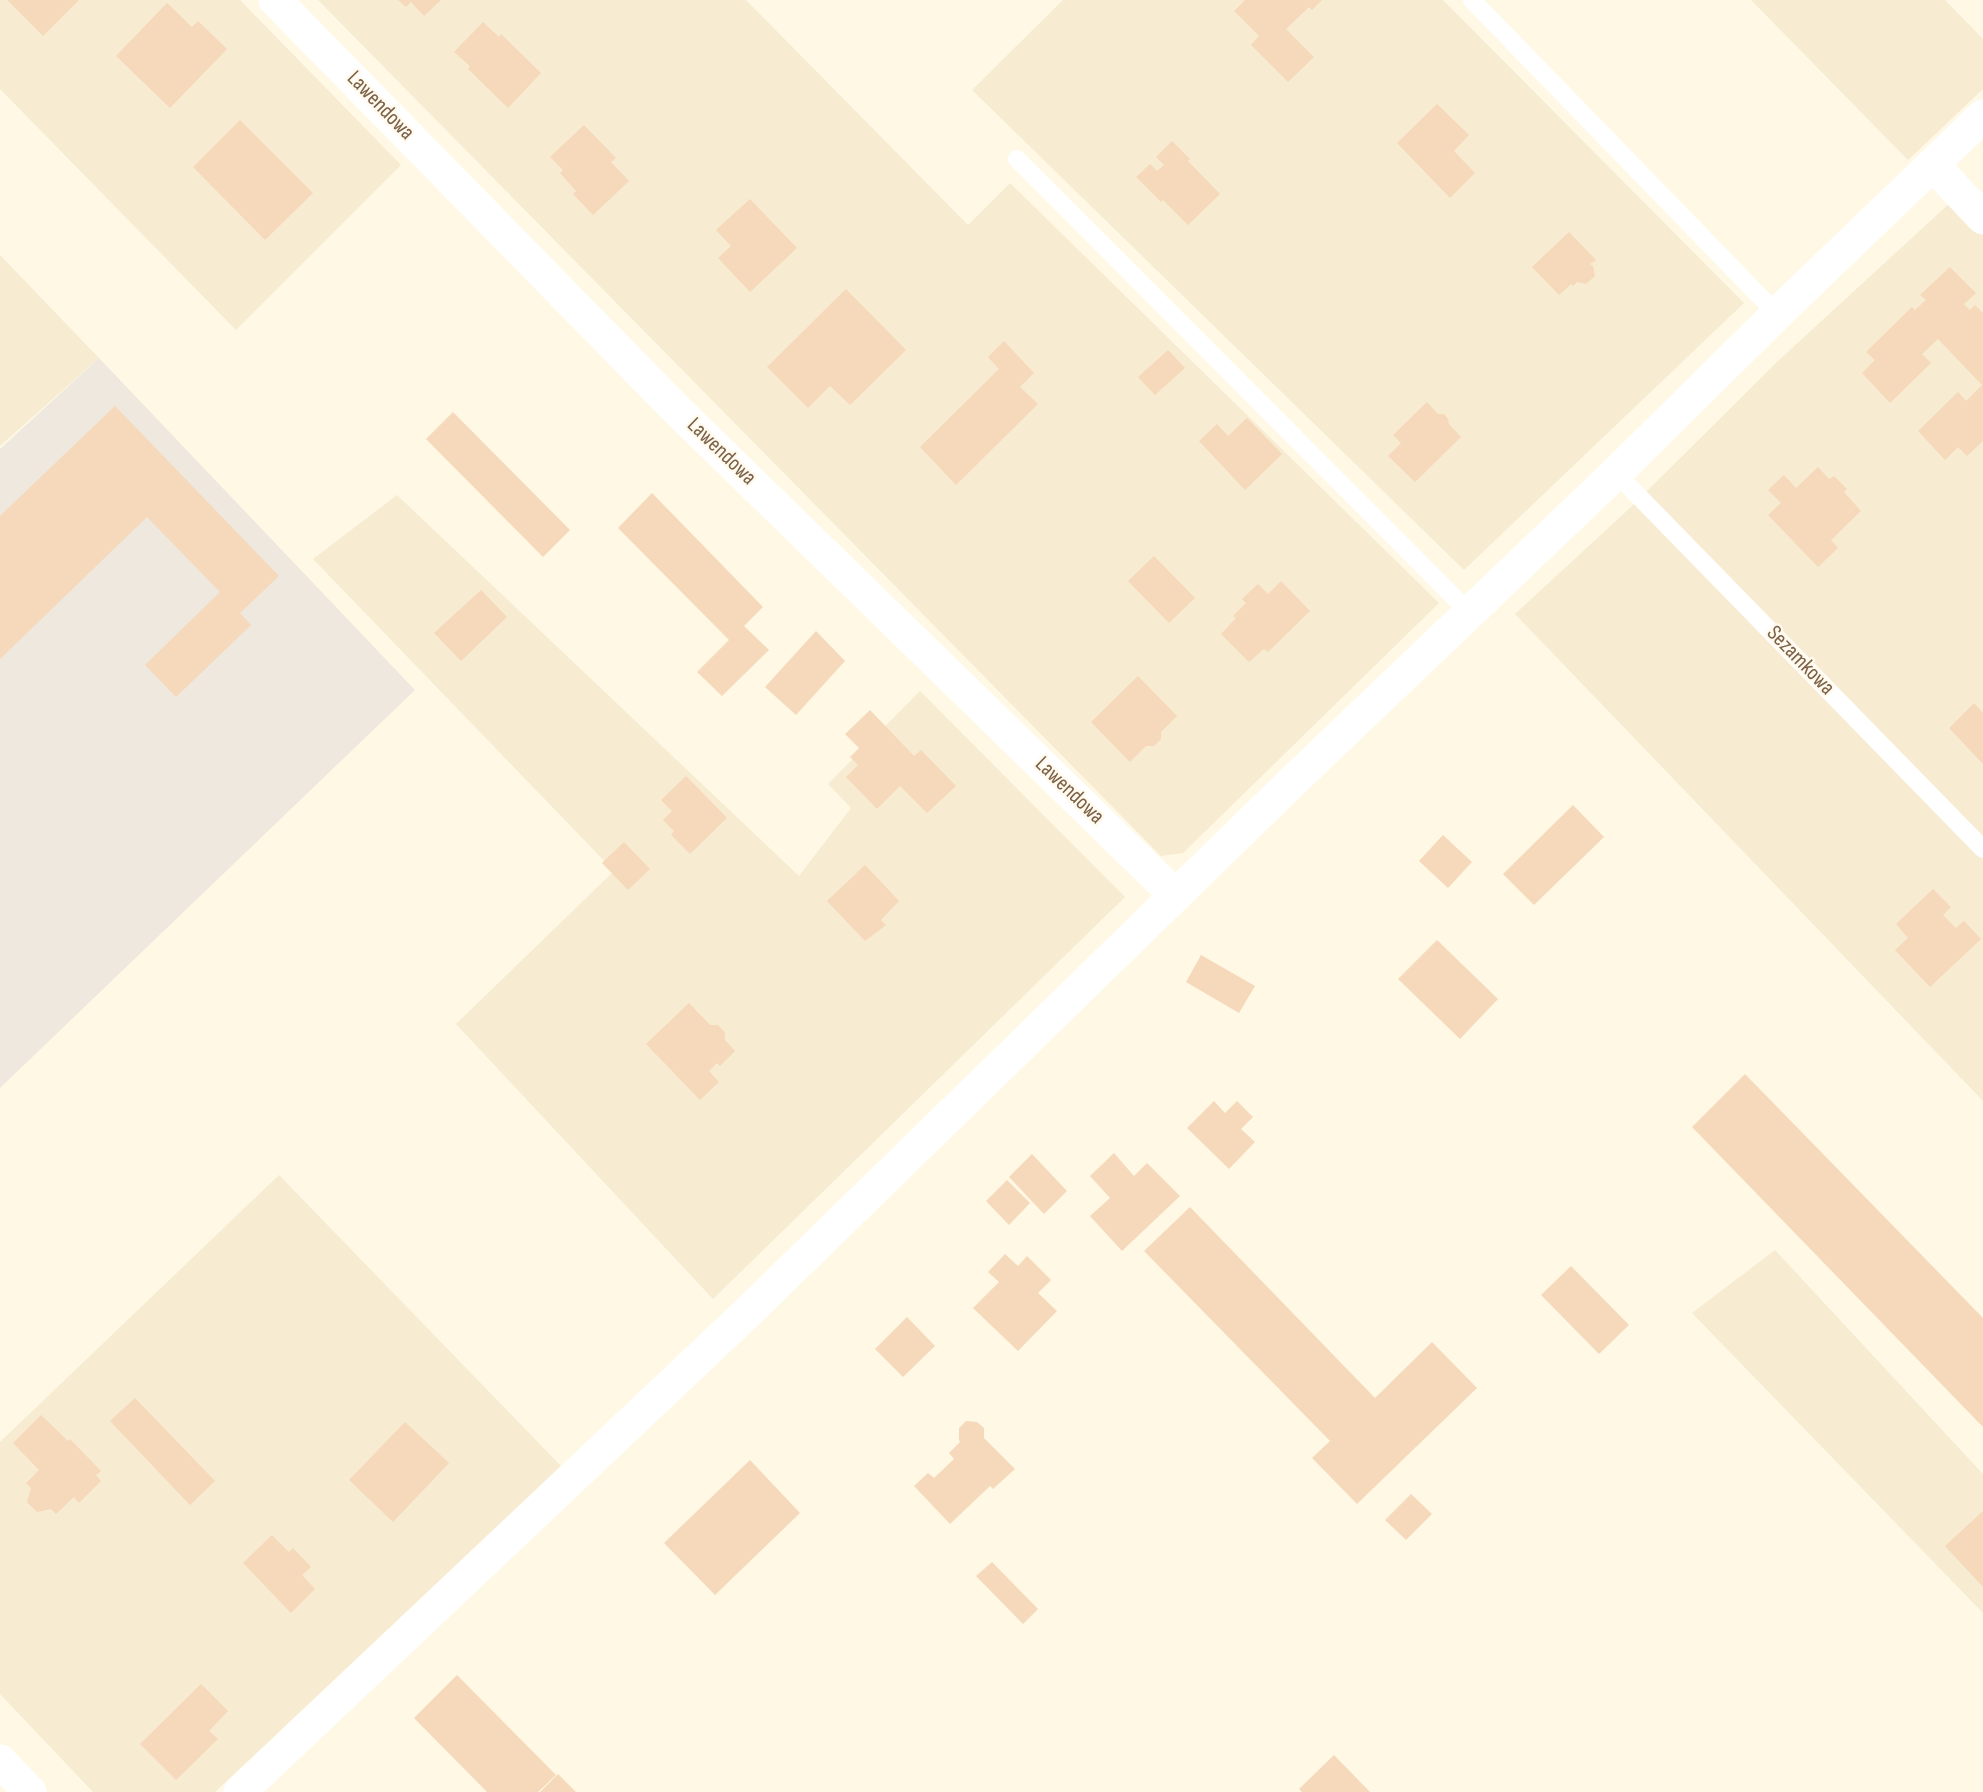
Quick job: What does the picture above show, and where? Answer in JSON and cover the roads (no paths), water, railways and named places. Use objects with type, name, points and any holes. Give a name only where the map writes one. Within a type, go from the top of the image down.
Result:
[{"type":"street","name":"Lawendowa","points":[[275,0],[677,410],[1176,895]]},
{"type":"street","points":[[240,1792],[748,1312],[1176,895],[1616,473],[1983,116]]},
{"type":"street","points":[[1933,165],[1983,218]]},
{"type":"street","points":[[0,1761],[30,1792]]},
{"type":"lane","points":[[1472,0],[1778,314]]},
{"type":"lane","points":[[1017,159],[1469,612]]},
{"type":"lane","name":"Sezamkowa","points":[[1616,473],[1983,849]]}]
